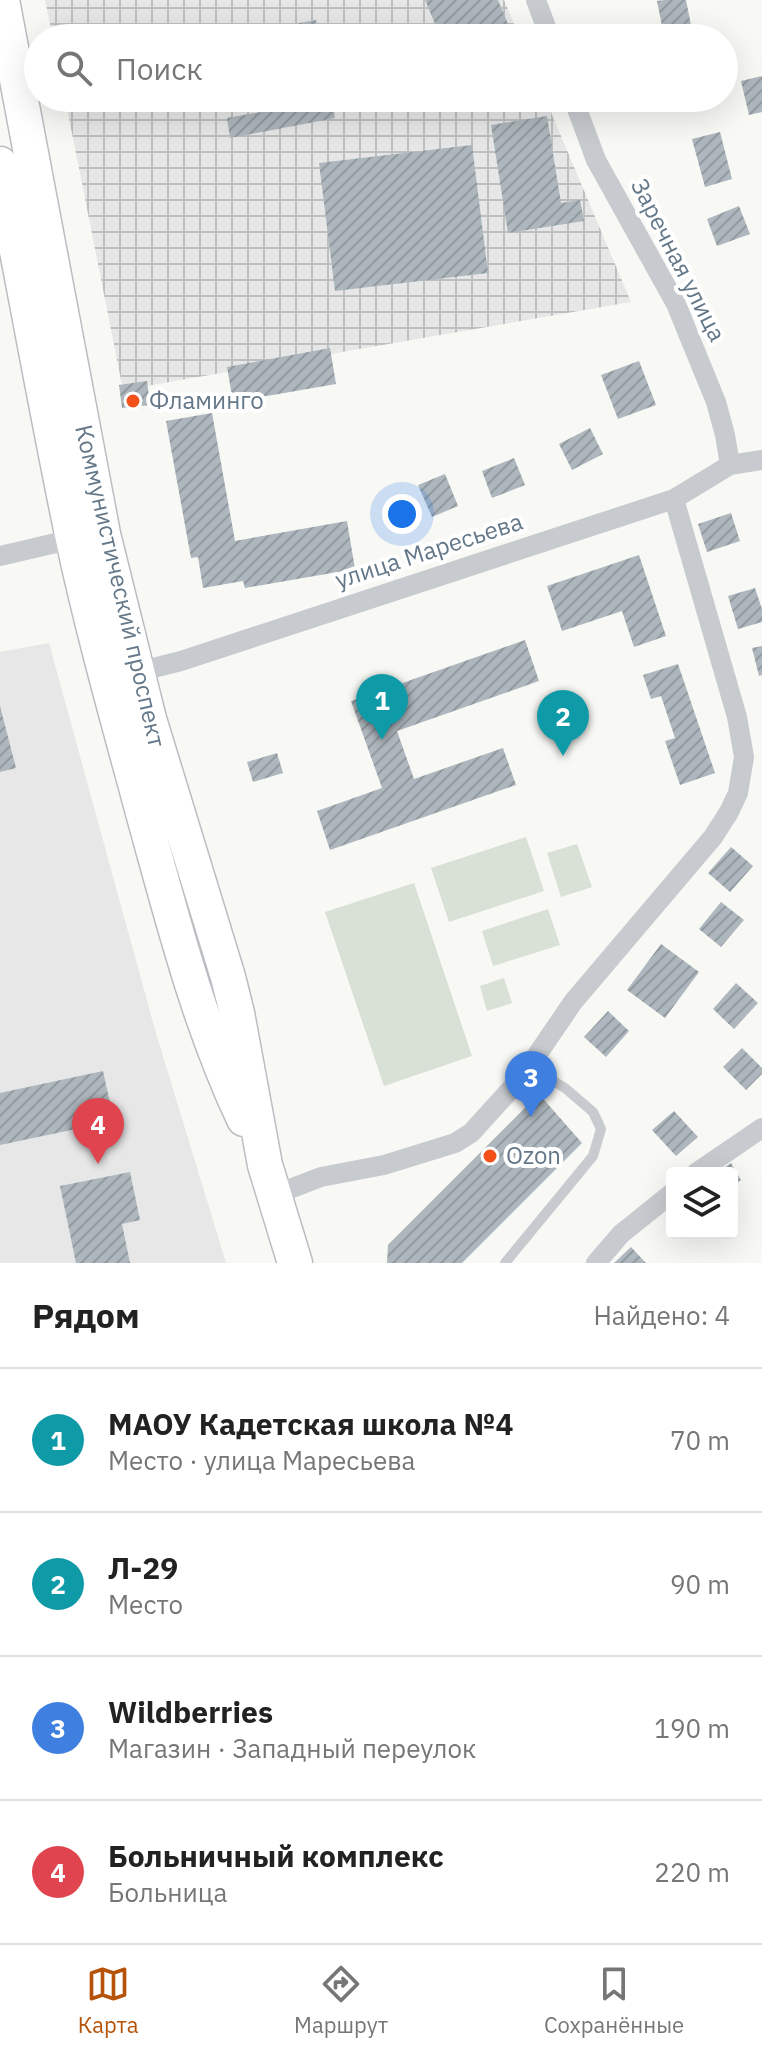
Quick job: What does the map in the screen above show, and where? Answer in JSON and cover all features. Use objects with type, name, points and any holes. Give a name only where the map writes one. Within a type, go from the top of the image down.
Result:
[{"type":"main road","name":"Коммунистический проспект","points":[[2,0],[94,494],[149,719],[228,977],[270,1180],[295,1263]]},
{"type":"main road","name":"Коммунистический проспект","points":[[0,164],[73,539],[119,724],[176,931],[206,1026],[270,1180]]},
{"type":"street","points":[[536,0],[545,24]]},
{"type":"street","name":"Заречная улица","points":[[578,112],[596,160],[676,304],[716,402],[730,465]]},
{"type":"street","points":[[730,465],[762,460]]},
{"type":"street","name":"улица Маресьева","points":[[137,672],[181,661],[674,499],[730,465]]},
{"type":"street","points":[[270,1180],[321,1177],[384,1165],[455,1143],[471,1133],[522,1077],[573,1002],[713,837],[729,812],[738,793],[744,757],[737,717],[674,499]]},
{"type":"street","points":[[0,556],[73,539]]},
{"type":"street","points":[[705,1167],[762,1128]]},
{"type":"street","points":[[596,1263],[621,1234],[666,1198]]},
{"type":"lane","points":[[505,1263],[593,1156],[601,1129],[593,1112],[565,1088],[550,1079],[522,1077]]},
{"type":"shaded area","points":[[45,0],[504,0],[514,24],[50,24]]},
{"type":"shaded area","points":[[68,112],[551,112],[631,302],[123,390]]},
{"type":"shaded area","points":[[49,643],[155,1030],[226,1263],[0,1263],[0,652]]},
{"type":"shaded area","points":[[526,837],[544,891],[449,922],[431,868]]},
{"type":"shaded area","points":[[577,844],[592,887],[561,897],[547,853]]},
{"type":"shaded area","points":[[414,883],[472,1056],[384,1086],[325,912]]},
{"type":"shaded area","points":[[548,909],[560,945],[493,966],[482,931]]},
{"type":"shaded area","points":[[504,978],[512,1003],[487,1011],[480,986]]},
{"type":"building","points":[[425,0],[498,0],[508,24],[435,24]]},
{"type":"building","points":[[686,0],[691,24],[662,24],[657,1]]},
{"type":"building","points":[[316,20],[317,24],[295,24]]},
{"type":"building","points":[[762,76],[762,112],[749,115],[741,81]]},
{"type":"building","points":[[261,112],[334,112],[335,118],[230,138],[227,118]]},
{"type":"building","points":[[547,116],[561,203],[580,200],[584,221],[508,233],[491,125]]},
{"type":"building","points":[[720,132],[732,179],[705,187],[692,139]]},
{"type":"building","points":[[472,145],[488,273],[335,291],[319,163]]},
{"type":"building","points":[[739,206],[750,234],[717,246],[707,219]]},
{"type":"building","points":[[330,348],[336,384],[233,402],[227,367]]},
{"type":"building","points":[[639,361],[656,405],[618,419],[601,375]]},
{"type":"building","points":[[147,381],[150,405],[122,408],[119,385]]},
{"type":"building","points":[[212,413],[235,541],[347,521],[355,569],[245,588],[243,581],[203,588],[198,557],[191,558],[166,421]]},
{"type":"building","points":[[590,428],[603,454],[572,470],[559,444]]},
{"type":"building","points":[[514,458],[525,485],[492,498],[482,471]]},
{"type":"building","points":[[445,474],[458,506],[432,517],[418,485]]},
{"type":"building","points":[[731,513],[740,541],[707,552],[698,524]]},
{"type":"building","points":[[639,555],[666,636],[634,647],[622,611],[562,631],[547,586]]},
{"type":"building","points":[[755,588],[762,609],[762,622],[738,629],[728,596]]},
{"type":"building","points":[[525,640],[539,681],[397,731],[414,779],[503,748],[516,785],[330,850],[317,811],[382,788],[351,701]]},
{"type":"building","points":[[762,646],[762,675],[759,676],[752,648]]},
{"type":"building","points":[[678,664],[715,773],[680,785],[665,741],[675,738],[661,696],[651,699],[643,675]]},
{"type":"building","points":[[0,706],[16,768],[0,772]]},
{"type":"building","points":[[277,753],[283,773],[253,782],[247,762]]},
{"type":"building","points":[[731,847],[753,866],[730,892],[708,873]]},
{"type":"building","points":[[721,902],[744,920],[721,947],[699,929]]},
{"type":"building","points":[[661,944],[699,972],[665,1018],[627,990]]},
{"type":"building","points":[[736,983],[758,1003],[734,1029],[713,1009]]},
{"type":"building","points":[[608,1011],[629,1031],[606,1057],[584,1037]]},
{"type":"building","points":[[742,1048],[762,1068],[762,1074],[746,1090],[723,1067]]},
{"type":"building","points":[[103,1071],[114,1121],[0,1145],[0,1093]]},
{"type":"building","points":[[539,1094],[582,1143],[462,1263],[387,1263],[388,1245]]},
{"type":"building","points":[[674,1111],[698,1137],[676,1156],[652,1130]]},
{"type":"building","points":[[130,1172],[140,1220],[122,1224],[130,1263],[76,1263],[60,1186]]},
{"type":"building","points":[[631,1247],[646,1263],[614,1263]]},
{"type":"place","name":"Фламинго","points":[[133,401]]},
{"type":"place","name":"МАОУ Кадетская школа №4","points":[[382,740]]},
{"type":"place","name":"Л-29","points":[[563,756]]},
{"type":"place","name":"Wildberries","points":[[531,1117]]},
{"type":"place","name":"Ozon","points":[[490,1156]]},
{"type":"place","name":"Больничный комплекс","points":[[98,1164]]}]
